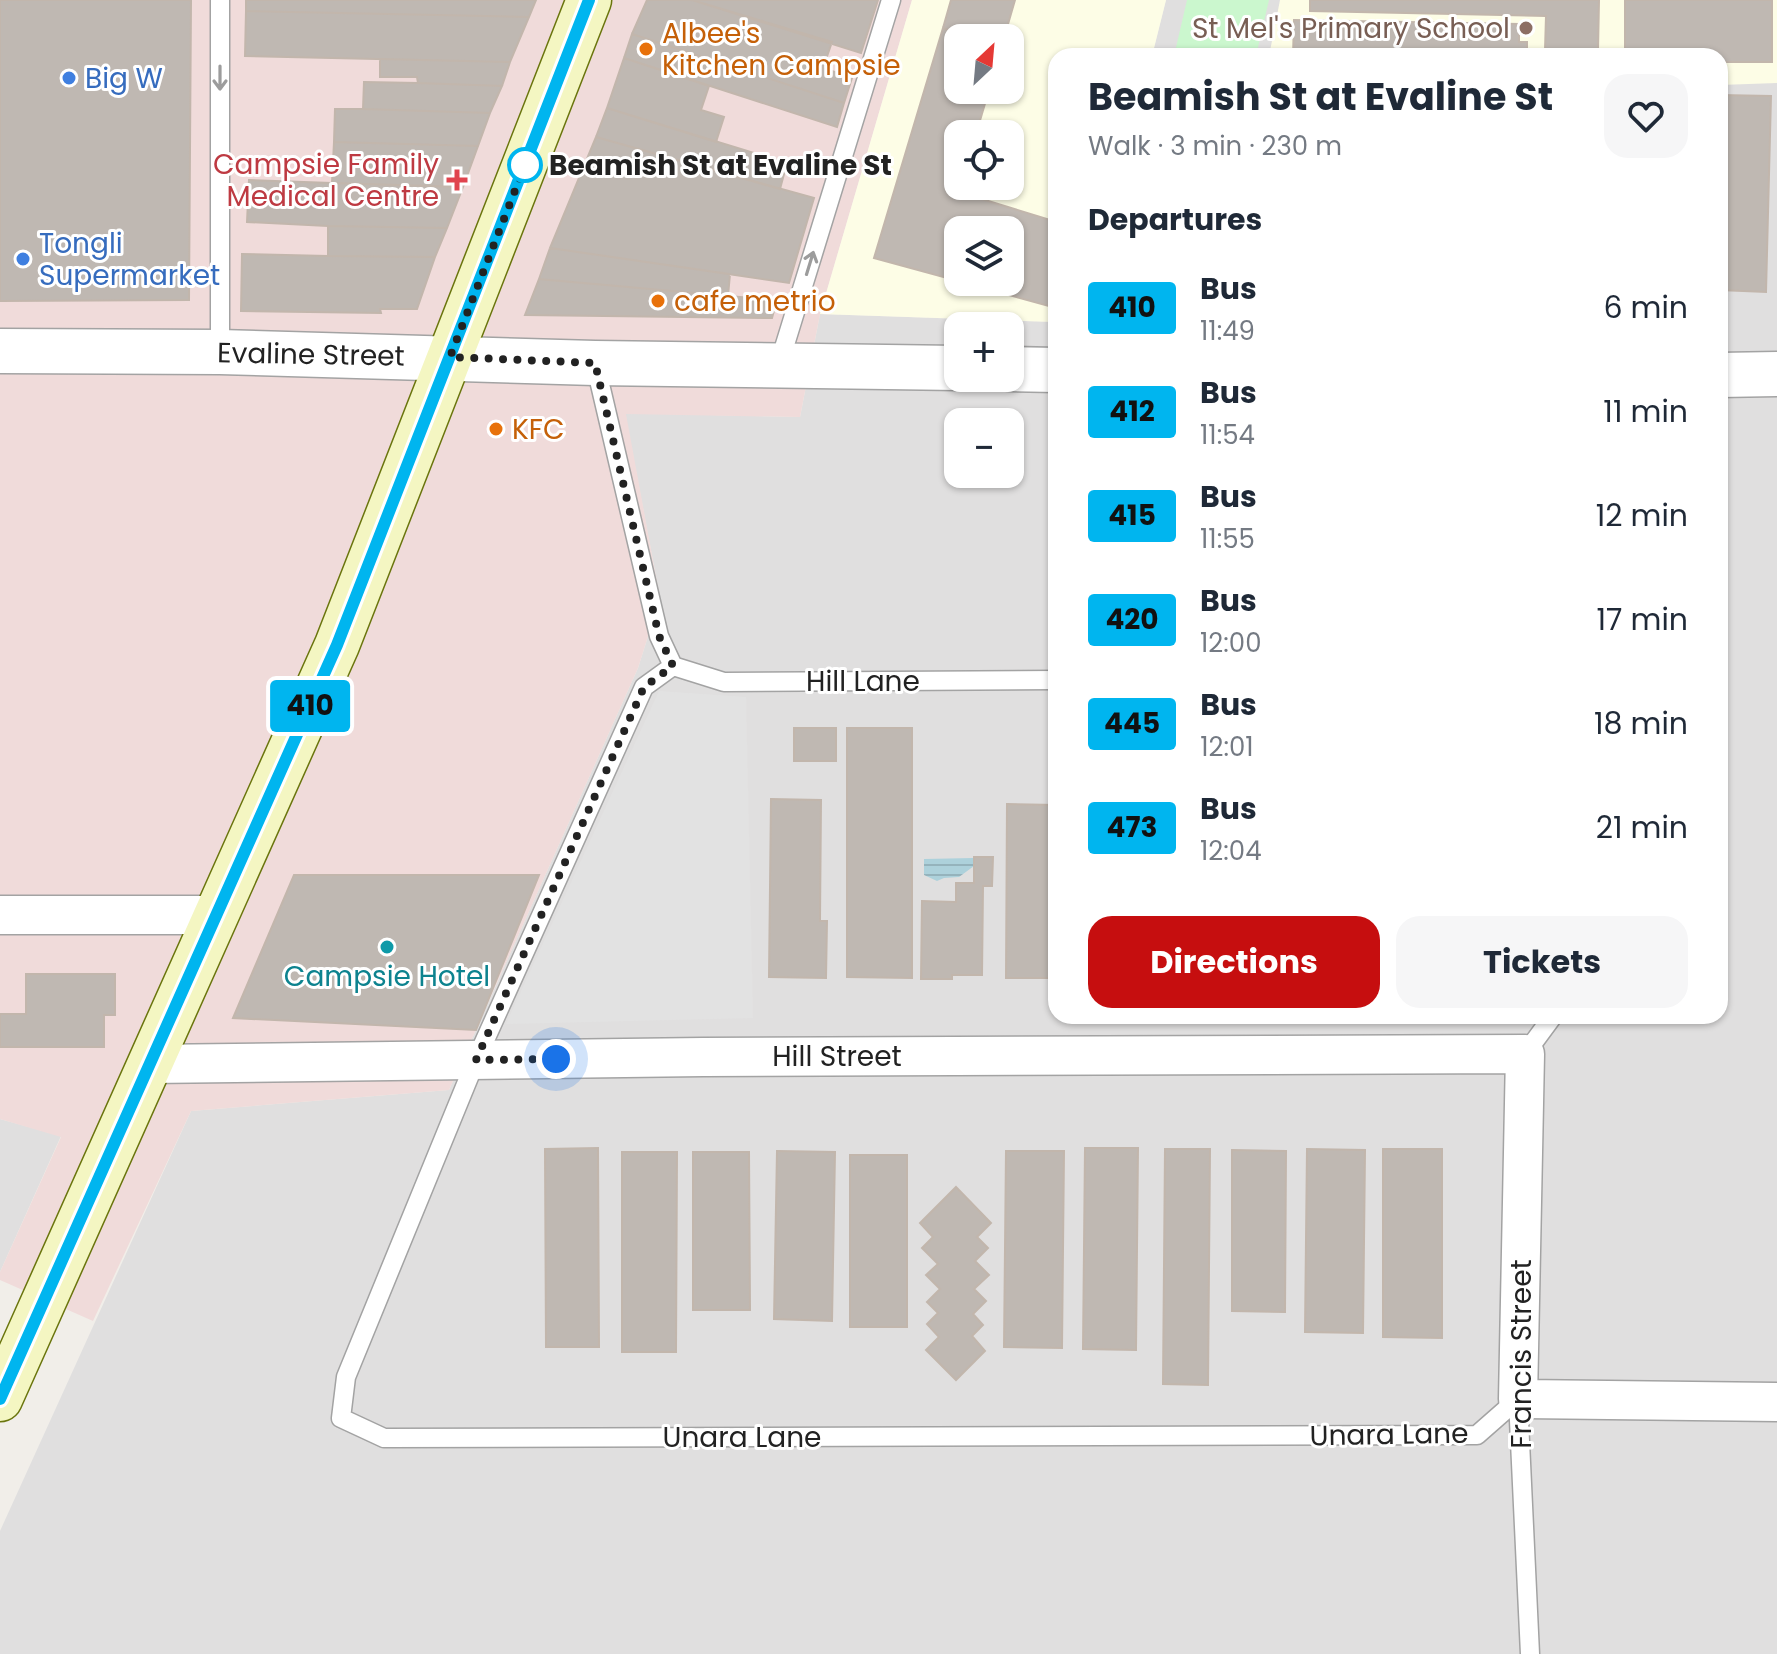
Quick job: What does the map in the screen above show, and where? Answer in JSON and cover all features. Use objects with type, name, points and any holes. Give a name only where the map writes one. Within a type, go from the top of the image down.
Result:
[{"type":"main road","points":[[0,1399],[337,645],[589,0]]},
{"type":"street","name":"Evaline Street","points":[[0,351],[220,352],[595,363],[944,368]]},
{"type":"street","points":[[1024,369],[1048,370]]},
{"type":"street","points":[[1728,375],[1777,374]]},
{"type":"street","points":[[0,915],[218,915]]},
{"type":"street","name":"Hill Street","points":[[150,1064],[1525,1054]]},
{"type":"street","name":"Francis Street","points":[[1518,1399],[1525,1054]]},
{"type":"street","points":[[1518,1399],[1777,1402]]},
{"type":"lane","points":[[220,0],[220,352]]},
{"type":"lane","points":[[779,364],[891,0]]},
{"type":"lane","points":[[476,1060],[644,687],[673,666],[659,636],[595,363]]},
{"type":"lane","name":"Hill Lane","points":[[673,666],[724,682],[1048,680]]},
{"type":"lane","points":[[1525,1054],[1547,1024]]},
{"type":"lane","name":"Unara Lane","points":[[476,1060],[346,1377],[341,1418],[384,1438],[1477,1435],[1518,1399]]},
{"type":"lane","name":"Francis Street","points":[[1518,1399],[1530,1654]]},
{"type":"shaded area","points":[[0,0],[912,0],[820,314],[800,417],[626,414],[660,598],[638,668],[449,1090],[191,1111],[93,1321],[0,1280],[0,1272],[61,1137],[0,1119]]},
{"type":"shaded area","points":[[912,0],[1166,0],[1154,48],[1048,48],[1048,322],[1024,321],[1024,312],[944,312],[944,318],[820,314]]},
{"type":"shaded area","points":[[1166,0],[1777,0],[1777,1654],[0,1654],[0,1531],[191,1111],[449,1090],[638,668],[660,598],[625,413],[800,417],[820,314],[944,318],[944,392],[1024,392],[1024,321],[1048,322],[1048,1024],[1728,1024],[1728,48],[1154,48]]},
{"type":"shaded area","name":"St Mel's Primary School","points":[[1280,0],[1777,0],[1777,83],[1728,85],[1728,48],[1271,48]]},
{"type":"shaded area","points":[[659,691],[746,697],[753,1018],[506,1024]]},
{"type":"shaded area","points":[[0,1119],[61,1136],[0,1272]]},
{"type":"green space","points":[[1187,0],[1269,0],[1258,48],[1176,48]]},
{"type":"water","points":[[973,858],[974,866],[959,877],[937,881],[924,875],[924,859]]},
{"type":"building","points":[[0,0],[191,0],[189,300],[0,301]]},
{"type":"building","points":[[246,0],[536,0],[529,17],[246,11]]},
{"type":"building","points":[[647,0],[692,0],[832,42],[823,68],[852,78],[844,103],[632,34]]},
{"type":"building","points":[[692,0],[878,0],[861,53]]},
{"type":"building","points":[[951,0],[1015,0],[1008,24],[944,24]]},
{"type":"building","points":[[1310,0],[1599,0],[1598,48],[1545,48],[1546,16],[1310,11]]},
{"type":"building","points":[[1625,0],[1772,0],[1772,62],[1728,62],[1728,48],[1625,48]]},
{"type":"building","points":[[246,11],[529,17],[510,62],[245,56]]},
{"type":"building","points":[[1294,20],[1519,24],[1519,42],[1527,42],[1527,48],[1293,48]]},
{"type":"building","points":[[943,28],[944,104],[985,104],[980,120],[944,120],[944,200],[985,200],[1048,219],[1048,306],[1013,296],[1024,296],[1024,216],[944,216],[944,277],[874,258]]},
{"type":"building","points":[[632,34],[844,103],[837,127],[624,58]]},
{"type":"building","points":[[624,58],[709,86],[701,110],[724,117],[716,142],[607,108]]},
{"type":"building","points":[[380,59],[510,62],[502,86],[418,83],[417,77],[380,77]]},
{"type":"building","points":[[364,82],[502,86],[490,113],[363,109]]},
{"type":"building","points":[[1728,95],[1771,96],[1766,292],[1728,290]]},
{"type":"building","points":[[607,108],[787,163],[780,189],[596,137]]},
{"type":"building","points":[[335,109],[490,113],[478,146],[334,142]]},
{"type":"building","points":[[596,137],[814,198],[789,283],[550,248]]},
{"type":"building","points":[[334,142],[478,146],[463,187],[332,183]]},
{"type":"building","points":[[249,180],[463,187],[447,228],[328,226],[247,222]]},
{"type":"building","points":[[328,226],[447,228],[435,257],[328,256]]},
{"type":"building","points":[[550,248],[730,274],[728,296],[539,279]]},
{"type":"building","points":[[242,254],[435,257],[417,309],[380,309],[381,313],[241,311]]},
{"type":"building","points":[[539,279],[777,300],[772,318],[525,315]]},
{"type":"building","points":[[794,728],[836,728],[836,761],[794,761]]},
{"type":"building","points":[[847,728],[912,728],[912,978],[847,977]]},
{"type":"building","points":[[771,799],[821,800],[820,921],[827,921],[826,978],[769,977]]},
{"type":"building","points":[[1007,804],[1048,805],[1048,978],[1006,978]]},
{"type":"building","points":[[974,857],[993,857],[992,886],[983,886],[982,975],[921,979],[922,901],[956,902],[956,883],[974,883]]},
{"type":"building","name":"Campsie Hotel","points":[[294,875],[539,875],[476,1030],[233,1018]]},
{"type":"building","points":[[26,974],[115,974],[115,1015],[104,1015],[104,1047],[0,1047],[0,1014],[26,1014]]},
{"type":"building","points":[[598,1148],[599,1347],[546,1347],[545,1149]]},
{"type":"building","points":[[1085,1148],[1138,1148],[1136,1350],[1083,1349]]},
{"type":"building","points":[[1165,1149],[1210,1149],[1208,1385],[1163,1384]]},
{"type":"building","points":[[1307,1149],[1365,1150],[1363,1333],[1305,1332]]},
{"type":"building","points":[[1383,1149],[1442,1149],[1442,1338],[1383,1337]]},
{"type":"building","points":[[1232,1150],[1286,1151],[1285,1312],[1232,1311]]},
{"type":"building","points":[[777,1151],[835,1152],[832,1321],[774,1319]]},
{"type":"building","points":[[1006,1151],[1064,1151],[1062,1348],[1004,1347]]},
{"type":"building","points":[[622,1152],[677,1152],[676,1352],[622,1352]]},
{"type":"building","points":[[693,1152],[749,1152],[750,1310],[693,1310]]},
{"type":"building","points":[[850,1155],[907,1155],[907,1327],[850,1327]]},
{"type":"building","points":[[956,1187],[991,1223],[977,1237],[988,1248],[975,1261],[989,1275],[974,1289],[986,1301],[973,1314],[983,1325],[972,1336],[985,1351],[956,1380],[926,1350],[939,1337],[927,1324],[938,1313],[927,1302],[940,1289],[926,1275],[938,1264],[922,1248],[933,1237],[920,1223]]},
{"type":"bus line","name":"410","points":[[0,1399],[337,645],[589,0]]},
{"type":"place","name":"St Mel's Primary School","points":[[1526,28]]},
{"type":"place","name":"Albee's Kitchen Campsie","points":[[646,49]]},
{"type":"place","name":"Big W","points":[[69,78]]},
{"type":"place","name":"Beamish St at Evaline St","points":[[525,165]]},
{"type":"place","name":"Campsie Family Medical Centre","points":[[457,180]]},
{"type":"place","name":"Tongli Supermarket","points":[[23,259]]},
{"type":"place","name":"cafe metrio","points":[[658,301]]},
{"type":"place","name":"KFC","points":[[496,429]]},
{"type":"place","name":"Campsie Hotel","points":[[387,947]]},
{"type":"route","points":[[525,165],[450,357],[595,363],[659,636],[673,666],[644,687],[476,1060],[556,1059]]}]
